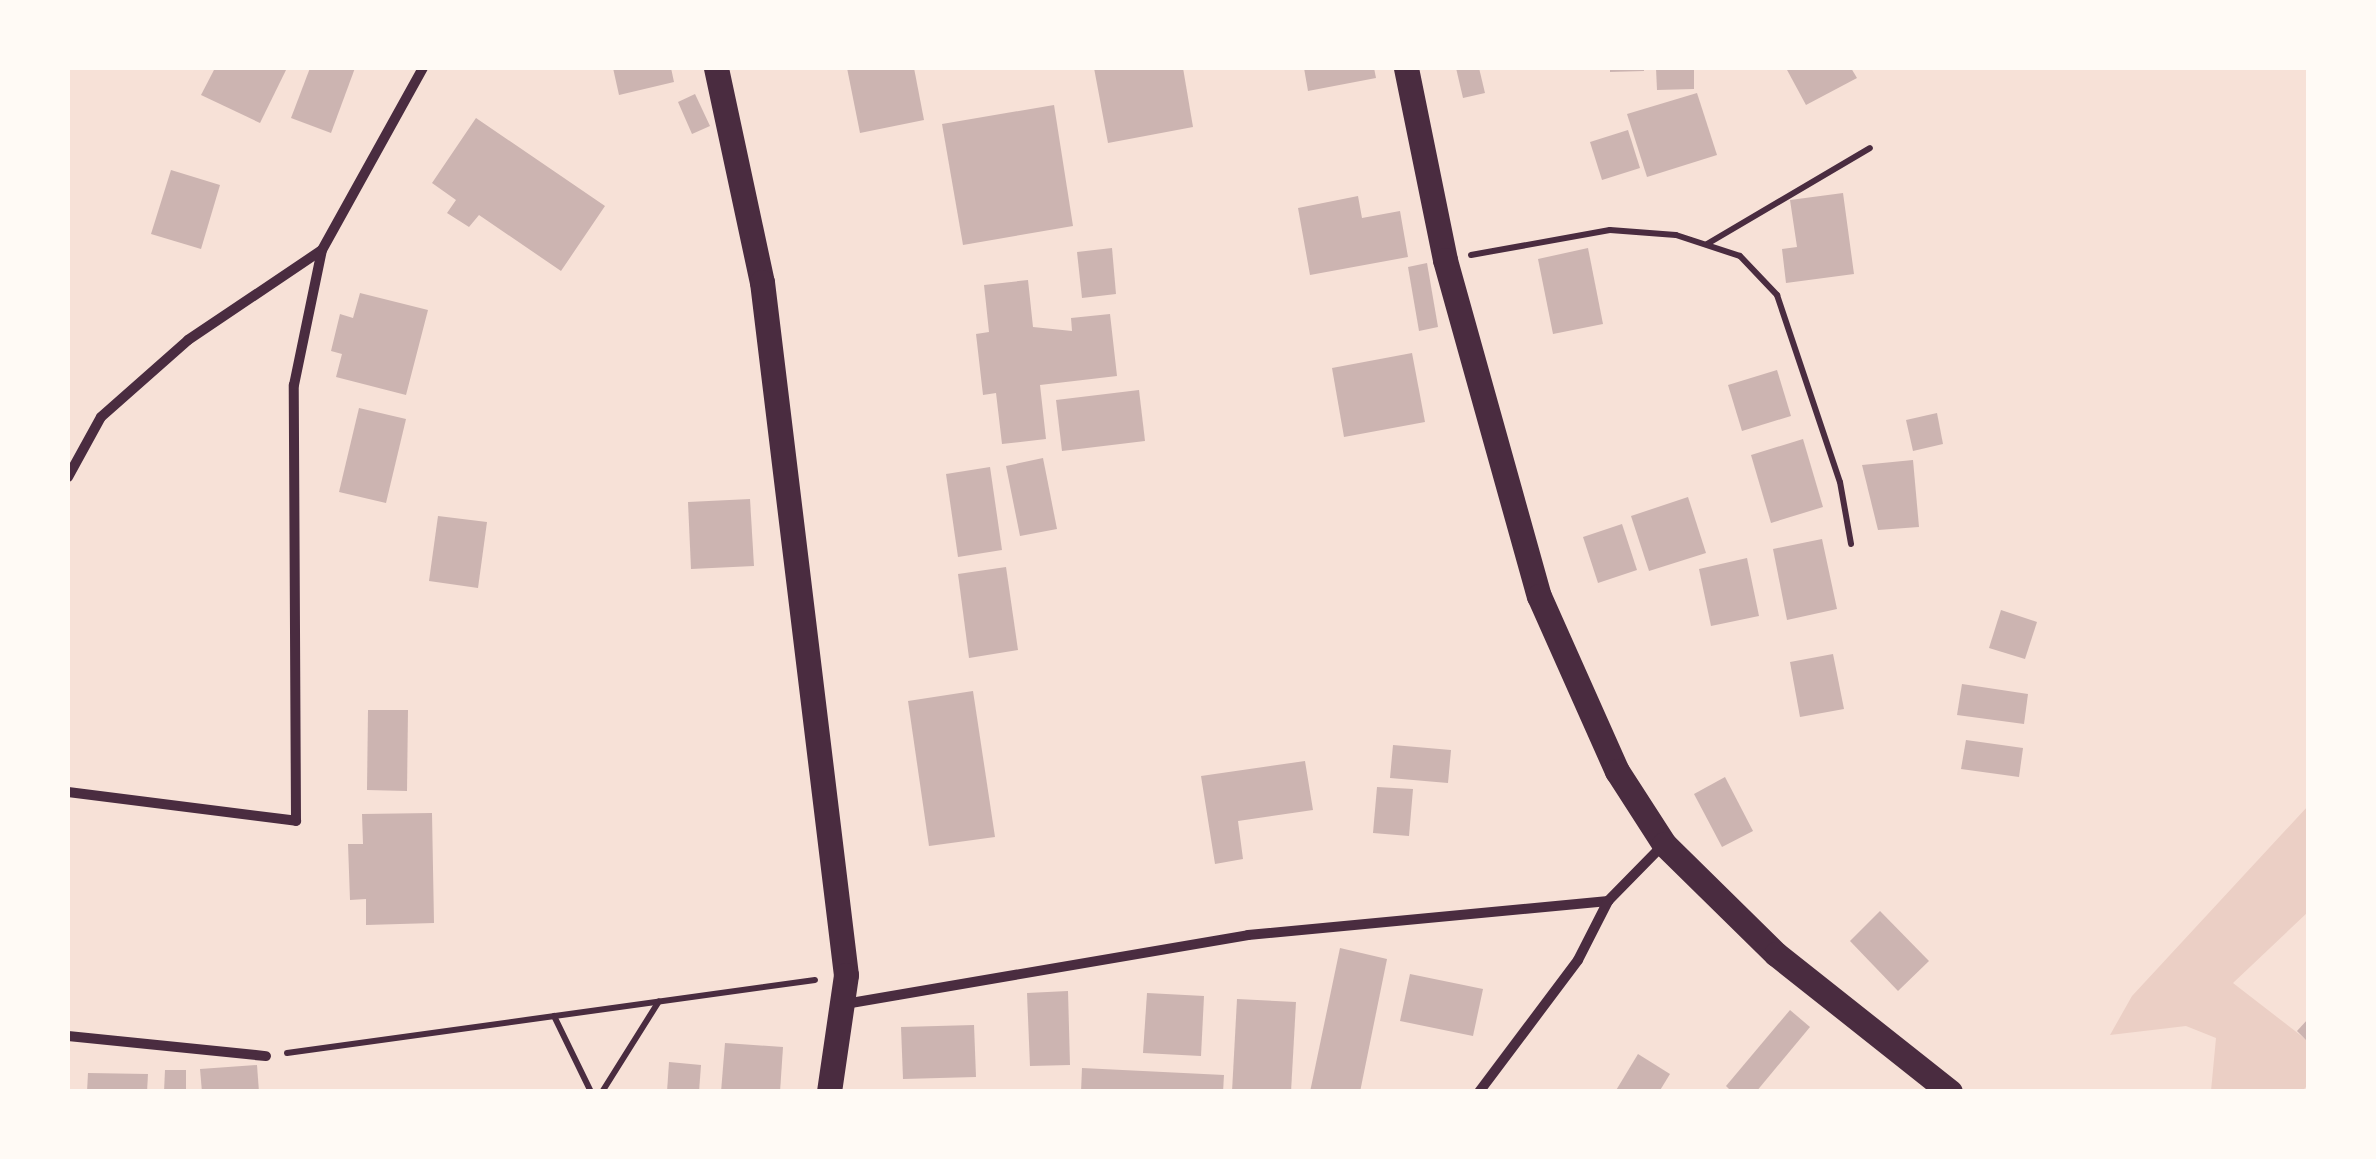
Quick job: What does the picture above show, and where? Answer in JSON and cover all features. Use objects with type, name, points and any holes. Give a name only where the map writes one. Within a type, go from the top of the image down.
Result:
[{"type":"main road","points":[[716,68],[762,282],[846,975],[845,1004],[829,1092]]},
{"type":"main road","points":[[1406,68],[1445,260],[1539,596],[1617,771],[1664,844],[1776,954],[1950,1092]]},
{"type":"street","points":[[68,792],[296,821],[294,386],[322,250],[423,68]]},
{"type":"street","points":[[68,477],[101,417],[115,404],[188,340],[322,250]]},
{"type":"street","points":[[1479,1092],[1578,960],[1608,901],[1664,844]]},
{"type":"street","points":[[845,1004],[1248,936],[1608,901]]},
{"type":"street","points":[[68,1036],[266,1056]]},
{"type":"path","points":[[1706,244],[1870,148]]},
{"type":"path","points":[[1445,260],[1610,230],[1676,235],[1740,256],[1777,295],[1840,482],[1852,544]]},
{"type":"path","points":[[266,1056],[846,975]]},
{"type":"path","points":[[602,1092],[659,1002]]},
{"type":"path","points":[[554,1016],[591,1092]]},
{"type":"shaded area","points":[[2308,806],[2308,912],[2233,983],[2308,1041],[2308,1085],[2302,1091],[2211,1091],[2216,1038],[2186,1026],[2110,1035],[2132,996]]},
{"type":"building","points":[[215,68],[287,68],[260,123],[201,95]]},
{"type":"building","points":[[310,68],[355,68],[331,133],[291,118]]},
{"type":"building","points":[[613,68],[671,68],[674,82],[619,95]]},
{"type":"building","points":[[847,68],[914,68],[924,120],[860,133]]},
{"type":"building","points":[[1094,68],[1183,68],[1193,127],[1108,143]]},
{"type":"building","points":[[1304,68],[1374,68],[1376,78],[1308,91]]},
{"type":"building","points":[[1456,68],[1479,68],[1485,93],[1463,98]]},
{"type":"building","points":[[1610,68],[1644,68],[1644,71],[1610,72]]},
{"type":"building","points":[[1656,68],[1694,68],[1694,89],[1657,90]]},
{"type":"building","points":[[1786,68],[1851,68],[1857,78],[1806,105]]},
{"type":"building","points":[[1697,93],[1717,155],[1647,177],[1627,114]]},
{"type":"building","points":[[695,94],[710,126],[692,134],[678,102]]},
{"type":"building","points":[[1054,105],[1073,226],[963,245],[942,124]]},
{"type":"building","points":[[476,118],[605,206],[561,271],[479,215],[469,227],[447,213],[456,200],[432,183]]},
{"type":"building","points":[[1628,130],[1640,168],[1602,180],[1590,142]]},
{"type":"building","points":[[171,170],[220,185],[201,249],[151,234]]},
{"type":"building","points":[[1843,193],[1854,274],[1786,283],[1782,249],[1797,247],[1790,200]]},
{"type":"building","points":[[1358,196],[1362,218],[1400,211],[1408,257],[1310,275],[1298,208]]},
{"type":"building","points":[[1112,248],[1116,294],[1082,298],[1077,252]]},
{"type":"building","points":[[1588,248],[1603,324],[1553,334],[1538,259]]},
{"type":"building","points":[[1427,263],[1438,327],[1419,331],[1408,267]]},
{"type":"building","points":[[1028,280],[1033,327],[1072,331],[1071,318],[1110,314],[1117,376],[1040,385],[1046,439],[1002,444],[996,393],[983,395],[976,334],[989,332],[984,285]]},
{"type":"building","points":[[360,293],[428,310],[406,395],[336,377],[342,354],[331,351],[340,314],[353,318]]},
{"type":"building","points":[[1412,353],[1425,422],[1344,437],[1332,368]]},
{"type":"building","points":[[1777,370],[1791,416],[1742,431],[1728,385]]},
{"type":"building","points":[[1139,390],[1145,441],[1062,451],[1056,400]]},
{"type":"building","points":[[359,408],[406,419],[386,503],[339,492]]},
{"type":"building","points":[[1937,413],[1943,444],[1913,451],[1906,420]]},
{"type":"building","points":[[1803,439],[1823,507],[1771,523],[1751,455]]},
{"type":"building","points":[[1043,458],[1057,529],[1020,536],[1006,466]]},
{"type":"building","points":[[1913,460],[1919,527],[1878,530],[1862,465]]},
{"type":"building","points":[[990,467],[1002,550],[958,557],[946,474]]},
{"type":"building","points":[[1688,497],[1706,553],[1649,571],[1631,516]]},
{"type":"building","points":[[750,499],[754,566],[691,569],[688,502]]},
{"type":"building","points":[[438,516],[487,522],[478,588],[429,581]]},
{"type":"building","points":[[1622,524],[1637,570],[1598,583],[1583,537]]},
{"type":"building","points":[[1822,539],[1837,609],[1787,620],[1773,549]]},
{"type":"building","points":[[1747,558],[1759,616],[1711,626],[1699,569]]},
{"type":"building","points":[[1006,567],[1018,650],[969,658],[958,574]]},
{"type":"building","points":[[2001,610],[2037,622],[2025,659],[1989,648]]},
{"type":"building","points":[[1833,654],[1844,709],[1800,717],[1790,662]]},
{"type":"building","points":[[1962,684],[2028,694],[2024,724],[1957,715]]},
{"type":"building","points":[[973,691],[995,837],[929,846],[908,701]]},
{"type":"building","points":[[368,710],[408,710],[407,791],[367,790]]},
{"type":"building","points":[[1966,740],[2023,748],[2019,777],[1961,769]]},
{"type":"building","points":[[1393,745],[1451,750],[1448,783],[1390,778]]},
{"type":"building","points":[[1305,761],[1313,810],[1238,821],[1243,859],[1215,864],[1201,776]]},
{"type":"building","points":[[1725,777],[1753,831],[1722,847],[1694,794]]},
{"type":"building","points":[[1377,787],[1413,789],[1409,836],[1373,833]]},
{"type":"building","points":[[432,813],[434,923],[366,925],[366,899],[350,900],[348,844],[363,844],[362,814]]},
{"type":"building","points":[[1880,911],[1929,961],[1898,991],[1850,941]]},
{"type":"building","points":[[1340,948],[1387,959],[1360,1092],[1310,1092]]},
{"type":"building","points":[[1410,974],[1483,989],[1473,1036],[1400,1021]]},
{"type":"building","points":[[1068,991],[1070,1065],[1030,1066],[1027,993]]},
{"type":"building","points":[[1147,993],[1204,996],[1201,1056],[1143,1053]]},
{"type":"building","points":[[1237,999],[1296,1002],[1291,1092],[1232,1092]]},
{"type":"building","points":[[1790,1010],[1810,1027],[1756,1092],[1732,1092],[1726,1086]]},
{"type":"building","points":[[2308,1019],[2308,1042],[2297,1031]]},
{"type":"building","points":[[974,1025],[976,1077],[903,1079],[901,1027]]},
{"type":"building","points":[[725,1043],[783,1047],[780,1092],[721,1092]]},
{"type":"building","points":[[1638,1054],[1670,1074],[1659,1092],[1615,1092]]},
{"type":"building","points":[[669,1062],[701,1065],[699,1092],[667,1092]]},
{"type":"building","points":[[257,1065],[259,1092],[202,1092],[200,1069]]},
{"type":"building","points":[[1082,1068],[1224,1075],[1223,1092],[1081,1092]]},
{"type":"building","points":[[165,1070],[186,1070],[186,1092],[164,1092]]},
{"type":"building","points":[[88,1073],[148,1074],[147,1092],[87,1092]]}]
